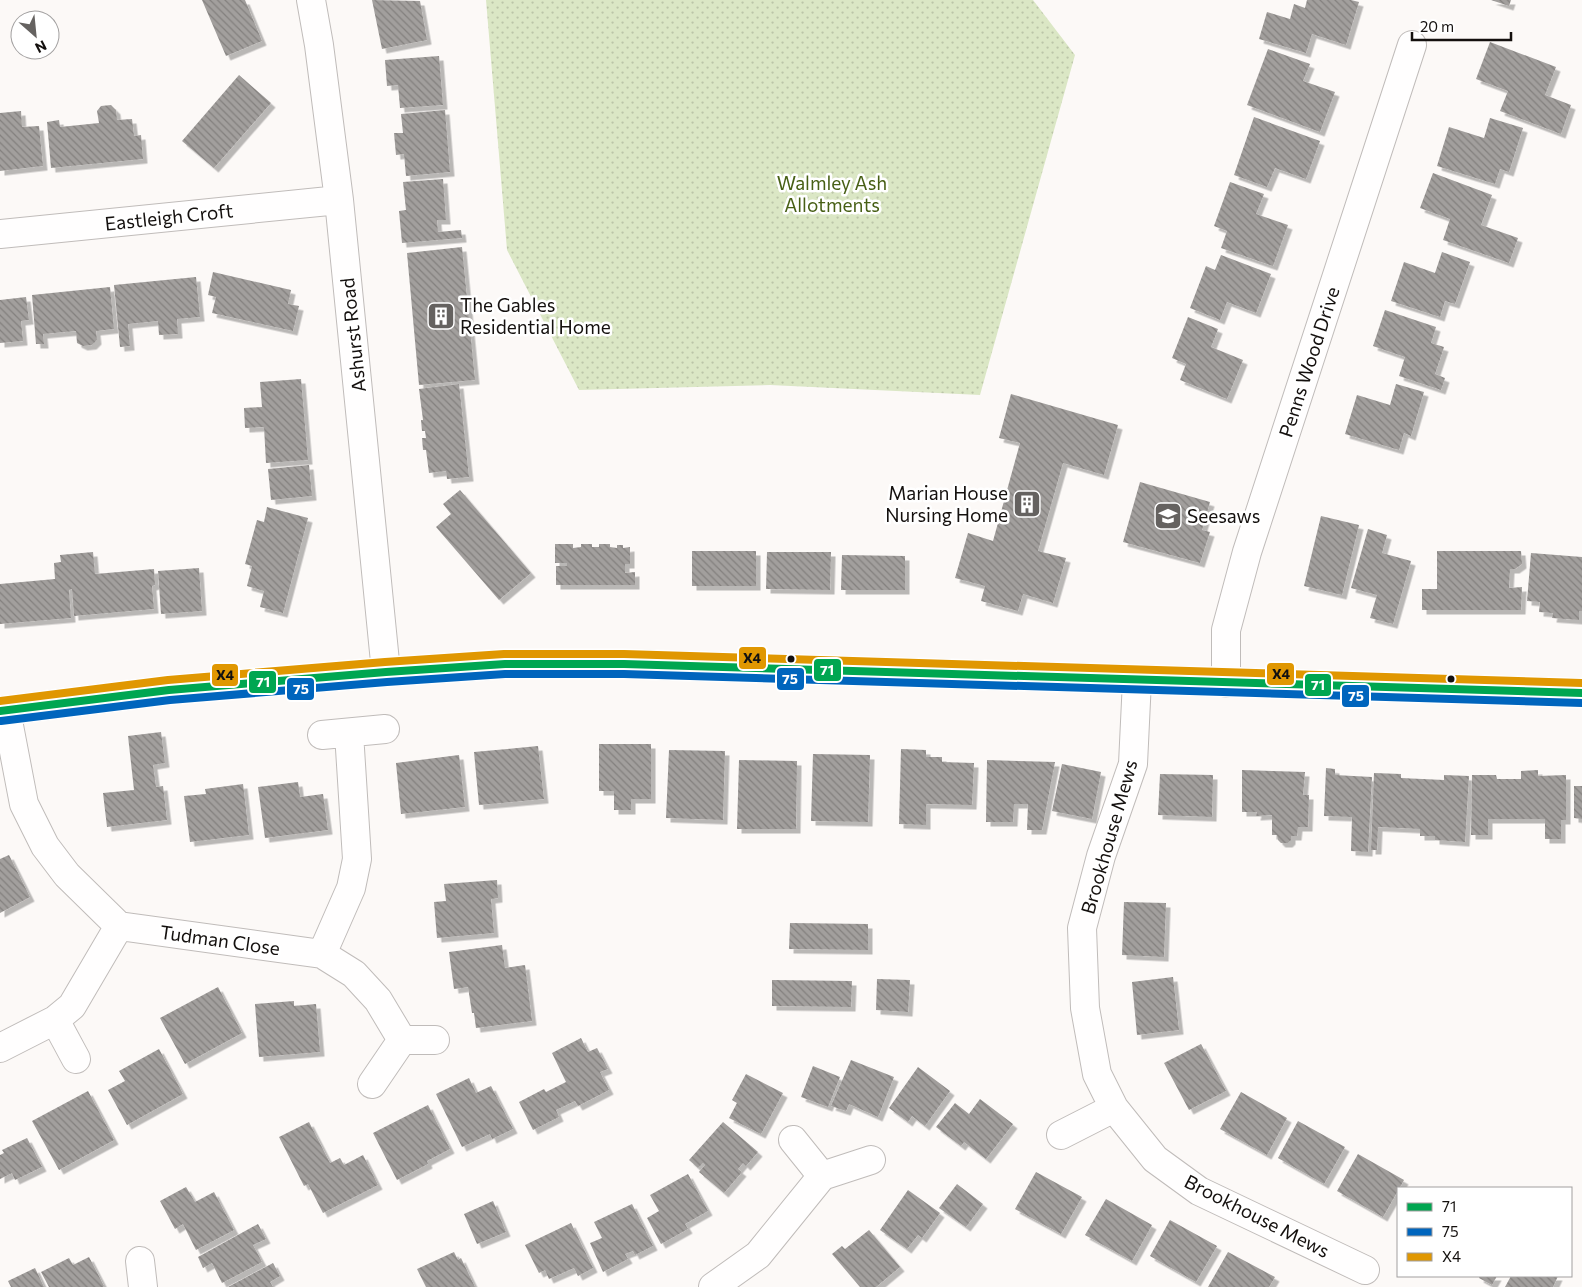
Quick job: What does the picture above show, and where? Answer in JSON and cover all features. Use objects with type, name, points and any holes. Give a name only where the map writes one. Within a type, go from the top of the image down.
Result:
[{"type":"street","name":"Ashurst Road","points":[[311,0],[339,200],[386,672]]},
{"type":"street","name":"Penns Wood Drive","points":[[1226,683],[1226,630],[1247,552],[1412,45]]},
{"type":"street","name":"Eastleigh Croft","points":[[0,234],[339,200]]},
{"type":"street","points":[[0,1048],[55,1020],[72,1006],[119,926],[67,875],[45,846],[24,804],[3,711],[169,690],[505,664],[624,664],[1582,692]]},
{"type":"street","name":"Brookhouse Mews","points":[[1137,680],[1133,764],[1101,856],[1082,928],[1085,1008],[1097,1074],[1114,1108],[1155,1159],[1199,1191],[1365,1270]]},
{"type":"street","points":[[322,735],[386,729]]},
{"type":"street","points":[[322,954],[351,888],[357,859],[350,733]]},
{"type":"street","name":"Tudman Close","points":[[119,926],[322,954],[354,974],[378,1000],[402,1040]]},
{"type":"street","points":[[55,1020],[76,1059]]},
{"type":"street","points":[[372,1084],[402,1040],[436,1040]]},
{"type":"street","points":[[1061,1136],[1114,1108]]},
{"type":"street","points":[[793,1140],[822,1176]]},
{"type":"street","points":[[713,1287],[758,1255],[822,1176],[871,1160]]},
{"type":"green space","name":"Walmley Ash Allotments","points":[[486,0],[1033,0],[1075,55],[980,395],[770,385],[579,390],[507,250]]},
{"type":"building","points":[[202,0],[245,0],[262,41],[226,56]]},
{"type":"building","points":[[372,0],[420,1],[427,40],[382,49]]},
{"type":"building","points":[[1307,0],[1351,0],[1359,2],[1346,45],[1312,34],[1306,53],[1259,39],[1267,12],[1290,19],[1294,4],[1305,8]]},
{"type":"building","points":[[1491,0],[1511,0],[1509,6]]},
{"type":"building","points":[[1490,42],[1556,67],[1545,95],[1571,105],[1561,134],[1500,111],[1508,91],[1476,79]]},
{"type":"building","points":[[1268,49],[1310,64],[1303,81],[1335,92],[1320,132],[1247,105]]},
{"type":"building","points":[[439,56],[443,105],[400,108],[398,85],[387,86],[385,60]]},
{"type":"building","points":[[239,75],[271,103],[214,168],[182,141]]},
{"type":"building","points":[[111,105],[116,110],[117,120],[132,119],[134,136],[141,135],[143,159],[51,168],[47,122],[59,120],[60,127],[99,123],[97,111],[101,106]]},
{"type":"building","points":[[445,110],[450,172],[406,176],[404,154],[396,155],[394,133],[403,133],[401,114]]},
{"type":"building","points":[[21,111],[22,127],[39,126],[43,166],[0,171],[0,113]]},
{"type":"building","points":[[1254,117],[1320,141],[1306,179],[1275,168],[1267,187],[1234,175]]},
{"type":"building","points":[[1490,118],[1523,128],[1509,172],[1500,169],[1495,184],[1437,166],[1449,127],[1484,138]]},
{"type":"building","points":[[1433,173],[1492,195],[1481,225],[1518,238],[1509,263],[1443,240],[1450,219],[1420,208]]},
{"type":"building","points":[[443,179],[446,220],[437,220],[438,232],[461,230],[462,238],[402,243],[399,211],[406,210],[403,182]]},
{"type":"building","points":[[1230,182],[1264,194],[1256,214],[1288,225],[1273,266],[1221,248],[1227,231],[1214,226]]},
{"type":"building","name":"The Gables Residential Home","points":[[462,247],[475,380],[419,385],[407,253]]},
{"type":"building","points":[[1442,252],[1470,262],[1455,304],[1445,301],[1440,317],[1391,301],[1404,262],[1435,273]]},
{"type":"building","points":[[1221,255],[1271,274],[1256,313],[1227,302],[1220,320],[1190,308],[1206,266],[1215,270]]},
{"type":"building","points":[[213,272],[291,290],[288,304],[299,306],[293,331],[212,313],[216,297],[208,295]]},
{"type":"building","points":[[196,277],[200,317],[177,319],[178,334],[159,335],[158,321],[128,324],[130,346],[120,347],[114,285]]},
{"type":"building","points":[[110,287],[114,329],[96,331],[97,340],[92,345],[83,346],[77,343],[76,331],[43,334],[44,344],[36,344],[32,295]]},
{"type":"building","points":[[26,297],[29,320],[21,321],[23,341],[0,343],[0,300]]},
{"type":"building","points":[[1385,310],[1436,327],[1431,343],[1444,347],[1435,374],[1445,378],[1441,390],[1399,376],[1405,357],[1373,346]]},
{"type":"building","points":[[1188,317],[1218,329],[1211,347],[1243,360],[1227,399],[1180,380],[1186,364],[1172,358]]},
{"type":"building","points":[[301,379],[308,460],[266,463],[264,427],[245,428],[244,408],[262,407],[260,382]]},
{"type":"building","points":[[459,384],[469,477],[447,479],[446,471],[429,473],[426,450],[423,450],[422,438],[426,438],[425,431],[422,431],[421,420],[423,420],[419,389]]},
{"type":"building","points":[[1396,384],[1424,392],[1411,436],[1404,433],[1399,450],[1345,434],[1357,395],[1390,405]]},
{"type":"building","name":"Marian House Nursing Home","points":[[1011,394],[1118,425],[1104,475],[1063,463],[1038,551],[1066,558],[1053,603],[1023,594],[1018,611],[981,601],[985,586],[955,578],[968,533],[993,541],[1020,443],[999,438]]},
{"type":"building","points":[[309,465],[312,496],[271,500],[268,469]]},
{"type":"building","name":"Seesaws","points":[[1140,482],[1210,502],[1202,530],[1210,532],[1200,563],[1123,542]]},
{"type":"building","points":[[460,490],[531,573],[499,600],[436,527],[451,514],[443,504]]},
{"type":"building","points":[[267,507],[308,518],[283,613],[260,607],[264,591],[247,586],[252,566],[245,564],[257,520],[264,522]]},
{"type":"building","points":[[1321,516],[1359,525],[1342,595],[1304,586]]},
{"type":"building","points":[[1368,529],[1387,535],[1382,553],[1411,561],[1393,624],[1370,618],[1377,595],[1351,588]]},
{"type":"building","points":[[555,544],[573,544],[573,548],[581,547],[581,544],[592,544],[592,547],[599,547],[599,544],[610,544],[610,547],[617,548],[617,545],[623,545],[623,548],[630,547],[630,564],[625,564],[625,573],[635,572],[635,585],[556,585],[556,566],[567,566],[567,563],[555,563]]},
{"type":"building","points":[[692,551],[756,551],[756,586],[692,586]]},
{"type":"building","points":[[1437,551],[1521,551],[1522,564],[1515,569],[1510,569],[1509,588],[1522,587],[1521,610],[1422,610],[1422,589],[1437,589]]},
{"type":"building","points":[[93,552],[95,574],[154,569],[155,585],[152,586],[154,609],[74,616],[72,589],[69,590],[71,618],[0,624],[0,584],[55,579],[54,563],[61,562],[60,555]]},
{"type":"building","points":[[767,552],[831,552],[830,590],[766,589]]},
{"type":"building","points":[[1531,553],[1582,557],[1582,611],[1579,611],[1579,620],[1552,618],[1553,613],[1539,612],[1540,602],[1527,601]]},
{"type":"building","points":[[842,555],[905,556],[905,590],[841,590]]},
{"type":"building","points":[[199,568],[202,611],[161,614],[158,571]]},
{"type":"building","points":[[161,732],[165,763],[153,765],[156,787],[163,786],[167,820],[107,827],[103,793],[134,790],[128,736]]},
{"type":"building","points":[[599,744],[651,744],[651,799],[631,799],[631,810],[614,810],[614,791],[599,791]]},
{"type":"building","points":[[538,746],[544,799],[479,805],[474,752]]},
{"type":"building","points":[[901,749],[926,750],[926,757],[942,757],[942,762],[974,763],[972,805],[926,804],[926,825],[899,824]]},
{"type":"building","points":[[669,750],[725,751],[723,820],[666,818]]},
{"type":"building","points":[[813,754],[870,755],[868,822],[811,821]]},
{"type":"building","points":[[459,755],[465,807],[401,814],[396,763]]},
{"type":"building","points":[[739,760],[797,761],[796,829],[737,829]]},
{"type":"building","points":[[987,760],[1055,762],[1042,830],[1027,830],[1028,804],[1014,804],[1013,822],[986,822]]},
{"type":"building","points":[[1062,764],[1101,772],[1092,819],[1052,811]]},
{"type":"building","points":[[1326,768],[1335,769],[1335,775],[1372,777],[1368,852],[1351,851],[1352,817],[1324,816]]},
{"type":"building","points":[[1242,770],[1305,772],[1303,795],[1309,795],[1308,827],[1298,827],[1297,836],[1291,836],[1291,840],[1288,843],[1281,843],[1277,835],[1272,835],[1272,815],[1256,816],[1257,812],[1242,812]]},
{"type":"building","points":[[1538,770],[1538,776],[1566,775],[1566,820],[1561,820],[1561,839],[1545,839],[1545,819],[1488,819],[1488,835],[1471,835],[1472,775],[1496,775],[1497,779],[1521,779],[1521,771]]},
{"type":"building","points":[[1374,773],[1401,774],[1401,778],[1444,780],[1444,775],[1469,776],[1465,842],[1435,840],[1435,836],[1420,836],[1420,829],[1378,827],[1377,850],[1371,850]]},
{"type":"building","points":[[1160,774],[1213,775],[1212,817],[1158,815]]},
{"type":"building","points":[[298,782],[300,797],[323,794],[328,830],[265,838],[258,787]]},
{"type":"building","points":[[243,784],[249,835],[190,842],[184,796],[206,794],[205,789]]},
{"type":"building","points":[[1574,786],[1582,786],[1582,819],[1574,818]]},
{"type":"building","points":[[9,855],[30,897],[0,913],[0,859]]},
{"type":"building","points":[[497,880],[498,898],[491,899],[494,933],[437,938],[434,902],[446,901],[444,884]]},
{"type":"building","points":[[1124,902],[1166,903],[1164,957],[1122,955]]},
{"type":"building","points":[[790,923],[868,924],[868,950],[789,949]]},
{"type":"building","points":[[502,945],[505,968],[525,965],[532,1021],[476,1028],[468,987],[454,989],[449,952]]},
{"type":"building","points":[[1173,977],[1179,1030],[1137,1035],[1132,982]]},
{"type":"building","points":[[877,979],[910,980],[908,1012],[876,1010]]},
{"type":"building","points":[[772,980],[852,981],[851,1007],[772,1006]]},
{"type":"building","points":[[218,987],[242,1033],[185,1064],[160,1018]]},
{"type":"building","points":[[294,1001],[294,1006],[316,1004],[320,1052],[259,1057],[255,1004]]},
{"type":"building","points":[[581,1038],[588,1052],[597,1048],[608,1069],[600,1072],[609,1090],[578,1106],[575,1101],[556,1110],[559,1117],[533,1130],[519,1102],[544,1089],[546,1092],[566,1082],[552,1053]]},
{"type":"building","points":[[1201,1044],[1226,1091],[1189,1110],[1164,1063]]},
{"type":"building","points":[[159,1049],[183,1094],[127,1125],[108,1090],[125,1081],[119,1071]]},
{"type":"building","points":[[851,1060],[894,1077],[878,1117],[849,1104],[846,1111],[831,1106]]},
{"type":"building","points":[[813,1066],[840,1077],[828,1107],[801,1097]]},
{"type":"building","points":[[918,1067],[950,1091],[925,1126],[912,1116],[908,1122],[889,1108]]},
{"type":"building","points":[[746,1074],[783,1093],[761,1134],[729,1118],[737,1103],[732,1100]]},
{"type":"building","points":[[469,1078],[476,1093],[491,1086],[513,1129],[492,1139],[490,1134],[462,1147],[436,1094]]},
{"type":"building","points":[[88,1091],[114,1140],[59,1170],[32,1121]]},
{"type":"building","points":[[1241,1092],[1287,1118],[1267,1155],[1220,1129]]},
{"type":"building","points":[[980,1099],[1013,1124],[986,1159],[964,1142],[961,1146],[936,1127],[955,1103],[969,1114]]},
{"type":"building","points":[[428,1105],[450,1149],[427,1161],[428,1164],[397,1180],[373,1133]]},
{"type":"building","points":[[1298,1121],[1345,1147],[1324,1184],[1278,1158]]},
{"type":"building","points":[[309,1122],[330,1163],[340,1158],[344,1165],[363,1155],[378,1185],[323,1213],[308,1184],[304,1186],[279,1137]]},
{"type":"building","points":[[723,1122],[758,1152],[746,1166],[743,1163],[738,1169],[742,1172],[724,1193],[699,1172],[705,1165],[703,1163],[698,1168],[689,1160]]},
{"type":"building","points":[[27,1138],[42,1167],[15,1180],[12,1173],[0,1179],[0,1155],[4,1153],[2,1150]]},
{"type":"building","points":[[1358,1154],[1404,1180],[1400,1187],[1397,1187],[1397,1192],[1383,1217],[1337,1191]]},
{"type":"building","points":[[1036,1172],[1082,1197],[1061,1234],[1015,1209]]},
{"type":"building","points":[[688,1174],[708,1211],[685,1224],[688,1229],[661,1244],[647,1218],[659,1211],[650,1195]]},
{"type":"building","points":[[957,1184],[983,1204],[966,1227],[939,1208]]},
{"type":"building","points":[[186,1187],[195,1202],[214,1192],[234,1230],[196,1250],[183,1224],[175,1229],[160,1201]]},
{"type":"building","points":[[908,1190],[940,1213],[922,1238],[918,1235],[907,1249],[880,1230]]},
{"type":"building","points":[[1106,1199],[1152,1225],[1132,1261],[1085,1235]]},
{"type":"building","points":[[493,1201],[506,1232],[477,1244],[464,1214]]},
{"type":"building","points":[[632,1204],[653,1246],[635,1255],[633,1251],[625,1254],[628,1259],[603,1272],[590,1243],[602,1238],[594,1222]]},
{"type":"building","points":[[1170,1220],[1217,1246],[1196,1282],[1150,1256]]},
{"type":"building","points":[[571,1223],[593,1268],[578,1276],[574,1268],[549,1279],[545,1270],[539,1273],[525,1245]]},
{"type":"building","points":[[258,1224],[266,1239],[253,1245],[262,1262],[222,1283],[212,1263],[203,1268],[198,1257]]},
{"type":"building","points":[[869,1230],[900,1267],[876,1287],[860,1287],[832,1254],[842,1246],[845,1249]]},
{"type":"building","points":[[454,1252],[458,1260],[461,1258],[475,1287],[426,1287],[417,1269]]},
{"type":"building","points":[[1228,1252],[1275,1277],[1269,1287],[1208,1287]]},
{"type":"building","points":[[89,1257],[103,1287],[49,1287],[41,1272],[69,1258],[73,1265]]},
{"type":"building","points":[[273,1263],[280,1276],[270,1282],[273,1287],[228,1287]]},
{"type":"building","points":[[35,1268],[44,1287],[11,1287],[8,1281]]},
{"type":"building","points":[[1480,1277],[1496,1277],[1492,1285]]},
{"type":"building","points":[[1510,1277],[1558,1277],[1553,1287],[1505,1287]]},
{"type":"transit line","name":"X4","points":[[0,701],[168,680],[504,654],[624,654],[1582,683]]},
{"type":"transit line","name":"71","points":[[0,711],[169,690],[505,664],[624,664],[1582,693]]},
{"type":"transit line","name":"75","points":[[1,721],[170,700],[505,674],[624,674],[1582,703]]},
{"type":"place","name":"The Gables Residential Home","points":[[441,316]]},
{"type":"place","name":"Marian House Nursing Home","points":[[1027,504]]},
{"type":"place","name":"Seesaws","points":[[1168,516]]}]
